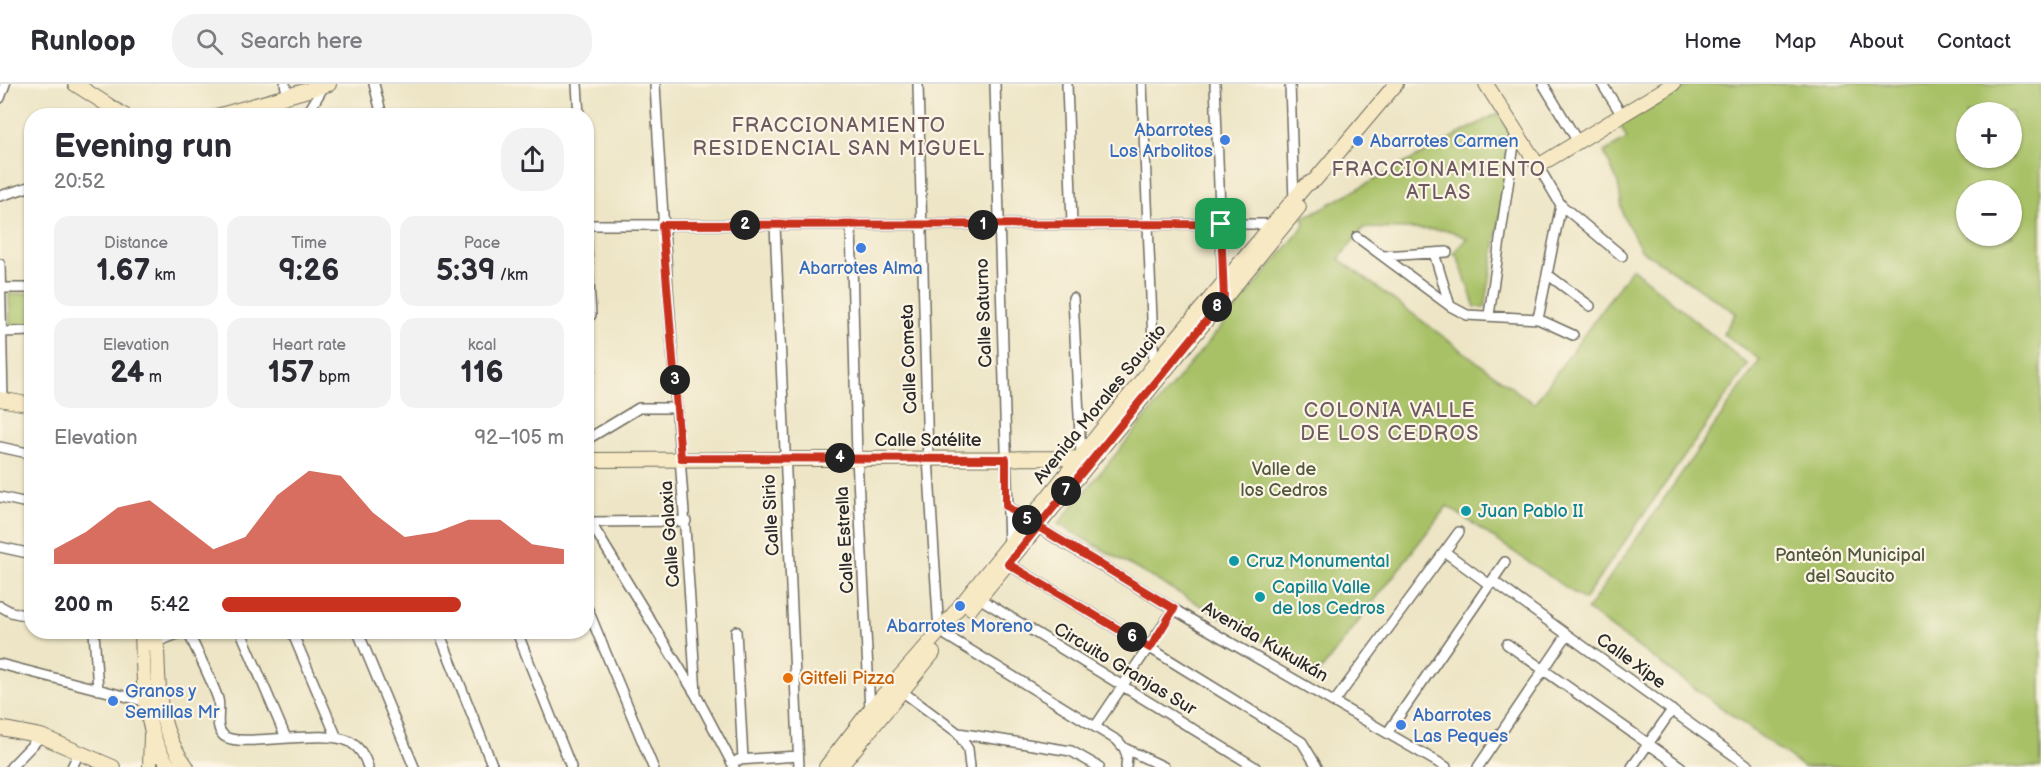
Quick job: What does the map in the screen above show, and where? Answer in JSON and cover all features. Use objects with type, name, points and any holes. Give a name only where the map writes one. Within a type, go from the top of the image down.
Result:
[{"type":"main road","points":[[75,84],[112,108]]},
{"type":"main road","name":"Avenida Morales Saucito","points":[[840,767],[897,687],[1008,564],[1033,524],[1154,365],[1224,299],[1294,206],[1306,185],[1314,180],[1396,84]]},
{"type":"main road","points":[[1486,84],[1538,166],[1667,86]]},
{"type":"main road","points":[[239,108],[287,90],[327,85]]},
{"type":"main road","name":"Avenida Morales Saucito","points":[[1082,460],[1155,382],[1223,283],[1273,224],[1294,206]]},
{"type":"main road","points":[[2,399],[24,403]]},
{"type":"main road","name":"Calle Satélite","points":[[594,460],[928,458],[1082,460]]},
{"type":"main road","name":"Avenida Morales Saucito","points":[[943,634],[1009,546],[1033,524]]},
{"type":"main road","points":[[142,639],[153,704],[178,756],[187,767]]},
{"type":"main road","points":[[150,767],[157,639]]},
{"type":"main road","name":"Avenida Morales Saucito","points":[[825,767],[870,710],[897,687]]},
{"type":"main road","points":[[152,727],[164,760],[170,767]]},
{"type":"main road","points":[[0,728],[41,736],[112,767]]},
{"type":"street","points":[[0,98],[4,84]]},
{"type":"street","points":[[374,84],[380,108]]},
{"type":"street","points":[[577,84],[578,108]]},
{"type":"street","name":"Calle Galaxia","points":[[655,84],[662,225],[686,521],[696,695]]},
{"type":"street","name":"Calle Cometa","points":[[918,84],[928,458],[943,634]]},
{"type":"street","name":"Calle Saturno","points":[[995,84],[1009,546]]},
{"type":"street","points":[[1067,84],[1072,225]]},
{"type":"street","points":[[1142,84],[1155,382]]},
{"type":"street","points":[[1215,84],[1224,299]]},
{"type":"street","points":[[1290,84],[1294,206]]},
{"type":"street","points":[[1544,84],[1578,142]]},
{"type":"street","points":[[1602,84],[1622,115]]},
{"type":"street","points":[[311,108],[327,85]]},
{"type":"street","points":[[1489,315],[1516,131]]},
{"type":"street","points":[[1538,166],[1561,205],[1622,256]]},
{"type":"street","points":[[0,196],[24,188]]},
{"type":"street","points":[[1538,318],[1561,205]]},
{"type":"street","points":[[594,225],[1273,224]]},
{"type":"street","name":"Calle Sirio","points":[[775,225],[799,767]]},
{"type":"street","name":"Calle Estrella","points":[[852,225],[857,458],[870,710]]},
{"type":"street","points":[[1357,237],[1450,306],[1467,315],[1538,318],[1573,335]]},
{"type":"street","points":[[1383,256],[1447,252]]},
{"type":"street","points":[[1434,254],[1450,306]]},
{"type":"street","points":[[0,264],[2,399]]},
{"type":"street","points":[[1547,274],[1590,306]]},
{"type":"street","points":[[1,288],[24,288]]},
{"type":"street","points":[[1073,298],[1082,460]]},
{"type":"street","points":[[2,332],[24,331]]},
{"type":"street","points":[[594,435],[639,408],[677,408]]},
{"type":"street","points":[[0,447],[24,452]]},
{"type":"street","points":[[0,497],[24,502]]},
{"type":"street","points":[[1006,506],[1033,524]]},
{"type":"street","points":[[594,518],[686,521]]},
{"type":"street","name":"Avenida Kukulkán","points":[[1033,524],[1446,767]]},
{"type":"street","points":[[594,526],[696,695],[732,764],[743,759],[798,756]]},
{"type":"street","points":[[1335,702],[1459,532]]},
{"type":"street","points":[[0,547],[24,552]]},
{"type":"street","name":"Calle Xipe","points":[[1445,552],[1567,635],[1744,765]]},
{"type":"street","points":[[1388,732],[1505,562]]},
{"type":"street","points":[[1008,564],[1302,742],[1317,767]]},
{"type":"street","name":"Circuito Granjas Sur","points":[[979,598],[1256,767]]},
{"type":"street","points":[[0,606],[24,615]]},
{"type":"street","points":[[1095,727],[1174,609]]},
{"type":"street","points":[[594,624],[653,767]]},
{"type":"street","points":[[736,631],[743,759]]},
{"type":"street","points":[[943,634],[1118,741],[1127,756],[1126,767]]},
{"type":"street","points":[[1478,767],[1567,635]]},
{"type":"street","points":[[92,639],[98,690]]},
{"type":"street","points":[[142,646],[154,639]]},
{"type":"street","points":[[191,639],[219,701],[219,726],[223,735],[232,741],[286,738],[348,740],[365,757],[368,767]]},
{"type":"street","points":[[244,639],[286,738]]},
{"type":"street","points":[[295,639],[337,738]]},
{"type":"street","points":[[361,639],[414,767]]},
{"type":"street","points":[[443,639],[493,767]]},
{"type":"street","points":[[521,639],[571,767]]},
{"type":"street","points":[[1507,644],[1681,767]]},
{"type":"street","points":[[0,664],[153,704]]},
{"type":"street","points":[[897,687],[958,733],[968,749],[970,767]]},
{"type":"street","points":[[1632,767],[1672,710]]},
{"type":"street","points":[[958,733],[1071,751],[1099,767]]},
{"type":"street","points":[[11,767],[41,736]]},
{"type":"street","points":[[1124,748],[1164,767]]},
{"type":"street","points":[[72,767],[79,753]]},
{"type":"green space","name":"Panteón Municipal del Saucito","points":[[1691,84],[2041,84],[2041,767],[1803,767],[1587,610],[1760,360],[1723,334],[1736,313],[1641,250],[1623,215],[1618,183],[1604,152],[1627,139],[1620,125]]},
{"type":"green space","name":"Valle de los Cedros","points":[[1498,113],[1513,137],[1485,308],[1475,307],[1457,255],[1453,253],[1467,238],[1448,230],[1363,228],[1339,259],[1534,404],[1632,268],[1748,365],[1584,600],[1447,506],[1319,673],[1058,524],[1300,231],[1305,222],[1302,217]]},
{"type":"green space","points":[[24,293],[24,326],[10,327],[9,294]]},
{"type":"place","name":"Abarrotes Los Arbolitos","points":[[1225,140]]},
{"type":"place","name":"Abarrotes Carmen","points":[[1358,141]]},
{"type":"place","name":"Abarrotes Alma","points":[[861,248]]},
{"type":"place","name":"Juan Pablo II","points":[[1466,511]]},
{"type":"place","name":"Cruz Monumental","points":[[1234,561]]},
{"type":"place","name":"Capilla Valle de los Cedros","points":[[1260,597]]},
{"type":"place","name":"Abarrotes Moreno","points":[[960,606]]},
{"type":"place","name":"Gitfeli Pizza","points":[[788,678]]},
{"type":"place","name":"Granos y Semillas Mr","points":[[113,701]]},
{"type":"place","name":"Abarrotes Las Peques","points":[[1401,725]]},
{"type":"district","name":"FRACCIONAMIENTO RESIDENCIAL SAN MIGUEL","points":[[839,138]]},
{"type":"district","name":"FRACCIONAMIENTO ATLAS","points":[[1439,182]]},
{"type":"district","name":"COLONIA VALLE DE LOS CEDROS","points":[[1390,422]]},
{"type":"route","points":[[1221,224],[662,225],[681,458],[1006,459],[1006,506],[1028,521],[1037,526],[1174,609],[1150,648],[1008,564],[1037,526],[1224,299],[1221,224]]}]
